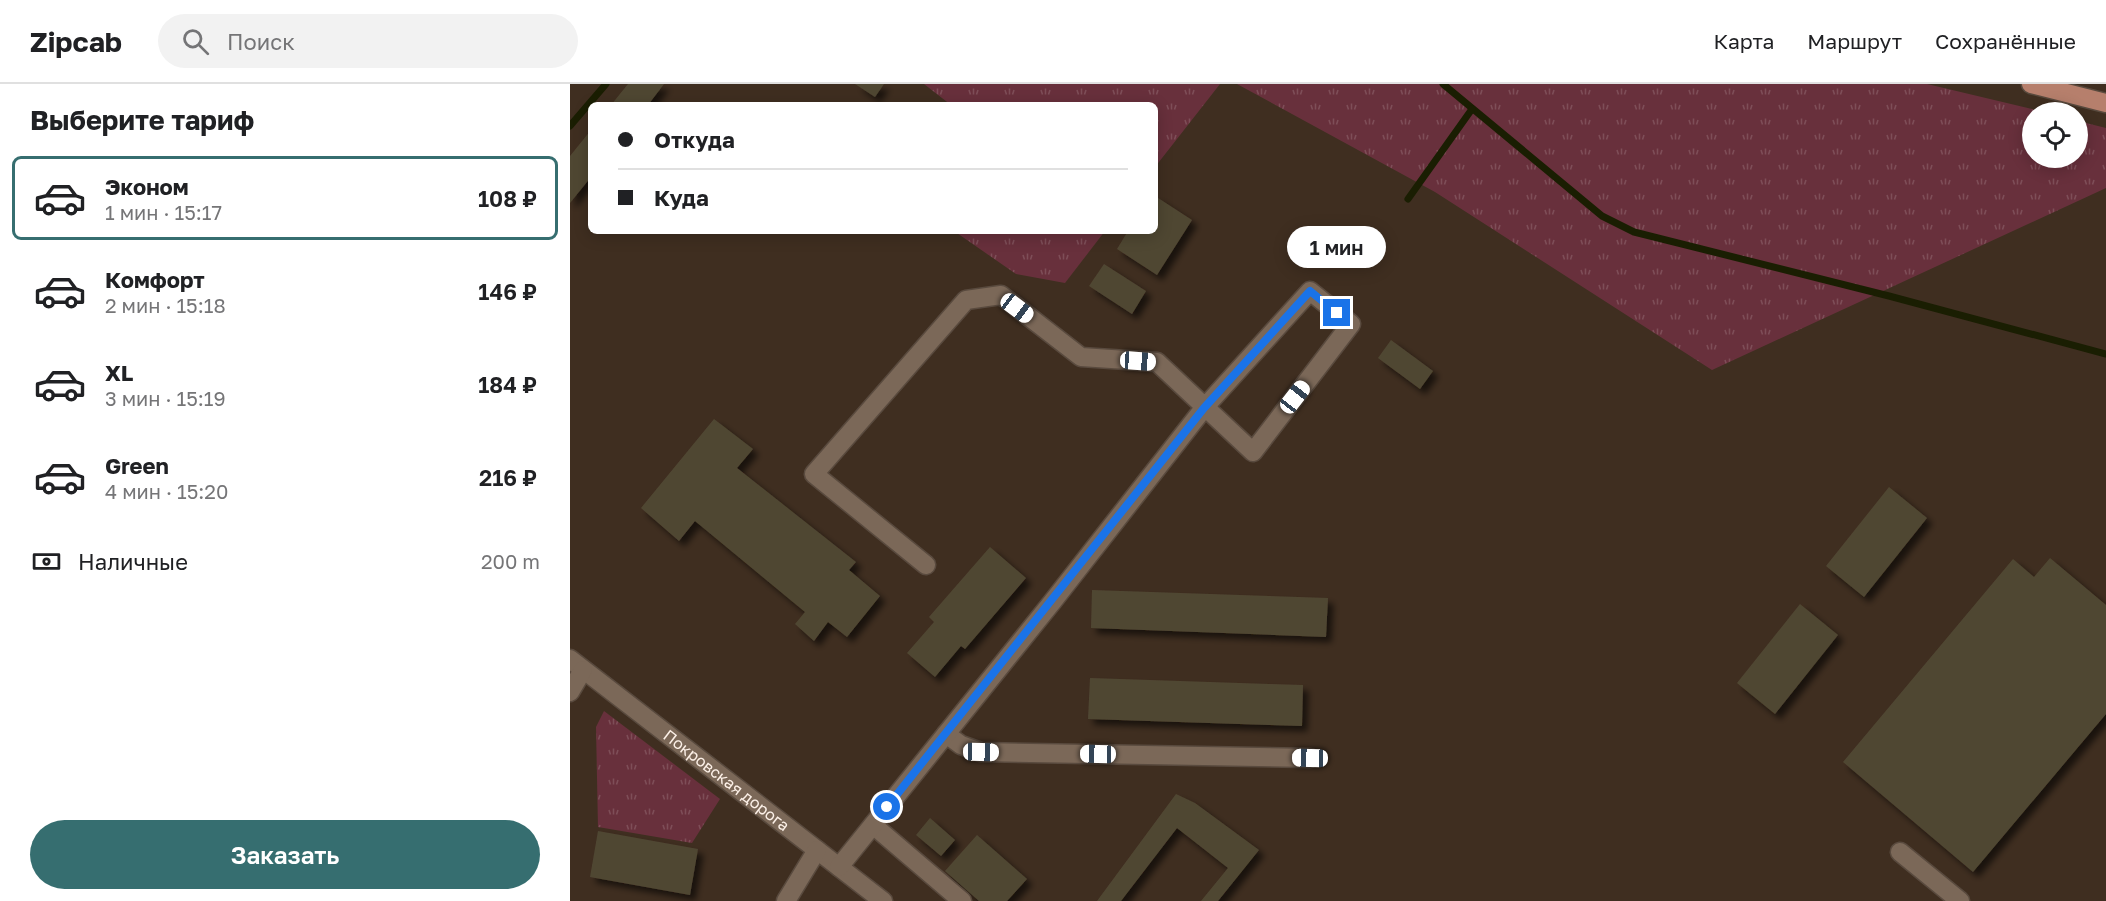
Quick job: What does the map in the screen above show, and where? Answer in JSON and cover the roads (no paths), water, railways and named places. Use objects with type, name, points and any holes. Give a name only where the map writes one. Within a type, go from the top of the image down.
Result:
[{"type":"main road","points":[[2031,84],[2106,103]]},
{"type":"street","points":[[839,867],[1204,408],[1310,291],[1351,324],[1253,452],[1204,408],[1157,362],[1081,357],[1001,295],[966,300],[814,474],[926,565]]},
{"type":"street","points":[[570,692],[577,665]]},
{"type":"street","name":"Покровская дорога","points":[[577,665],[883,901]]},
{"type":"street","points":[[946,734],[961,746],[981,752],[1310,758]]},
{"type":"street","points":[[873,825],[962,901]]},
{"type":"street","points":[[786,901],[817,850]]},
{"type":"street","points":[[1900,852],[1960,901]]},
{"type":"waterway","points":[[591,102],[606,84]]},
{"type":"waterway","points":[[1443,84],[1602,216],[1634,232],[1889,296],[2106,354]]},
{"type":"waterway","points":[[570,126],[588,105]]},
{"type":"waterway","points":[[1408,199],[1472,109]]}]
